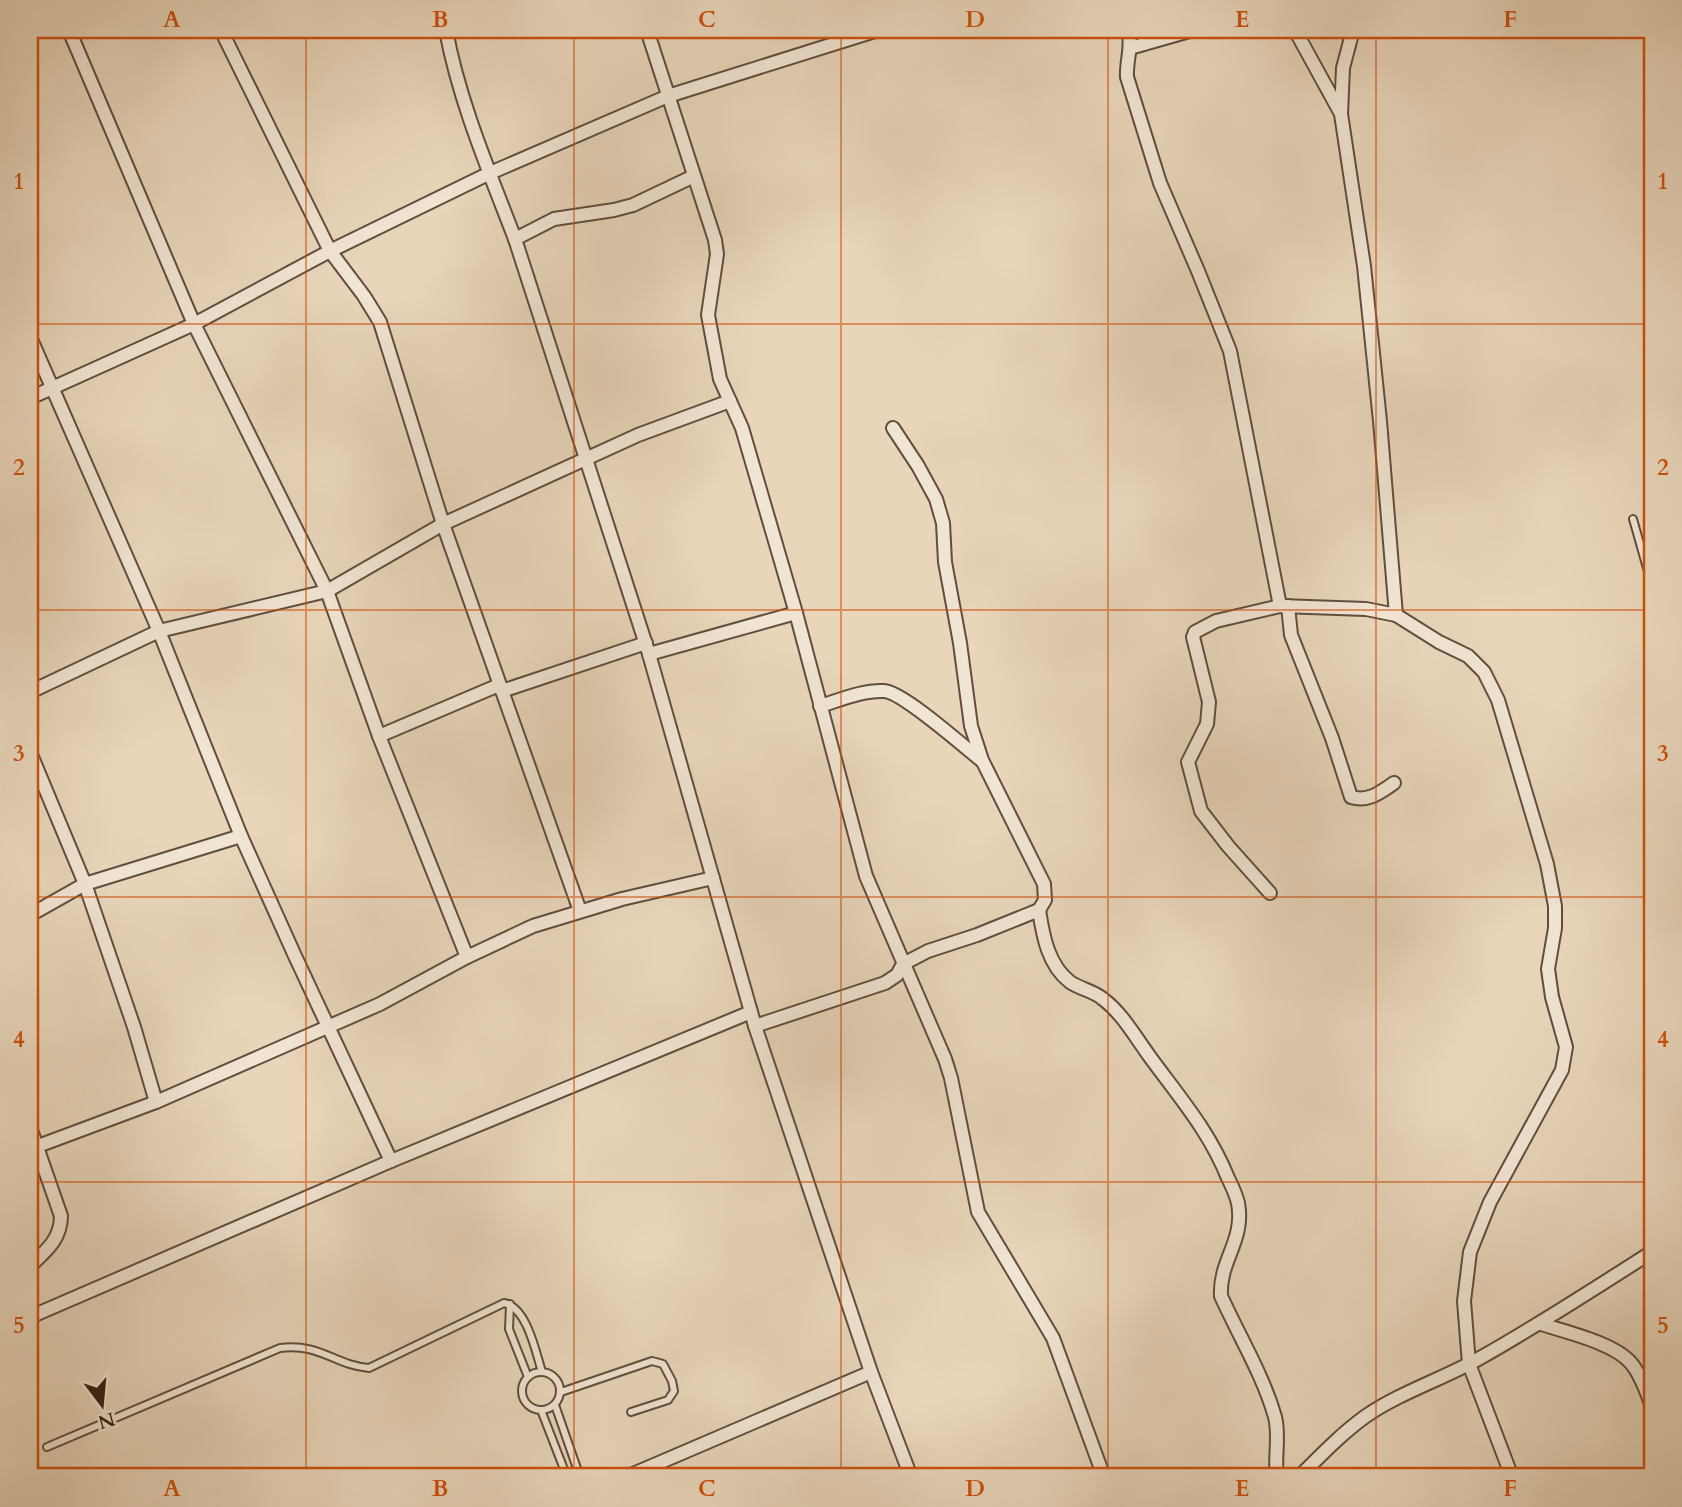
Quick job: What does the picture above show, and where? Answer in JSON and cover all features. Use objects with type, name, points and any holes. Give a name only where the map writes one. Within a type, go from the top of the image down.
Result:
[{"type":"street","points":[[69,30],[194,324],[327,591],[379,736],[467,957]]},
{"type":"street","points":[[221,30],[330,251],[380,322],[443,524],[580,911]]},
{"type":"street","points":[[446,30],[451,57],[515,239],[647,649],[755,1026],[871,1372],[911,1477]]},
{"type":"street","points":[[647,30],[715,240],[717,254],[708,316],[720,379],[742,428],[796,613],[866,876],[951,1077],[978,1212],[1053,1338],[1104,1477]]},
{"type":"street","points":[[30,397],[194,324],[330,251],[490,173],[668,96],[878,30]]},
{"type":"street","points":[[1128,30],[1130,48],[1126,66],[1127,77],[1160,183],[1230,351],[1291,635],[1323,713],[1351,797],[1360,800],[1375,796],[1394,783]]},
{"type":"street","points":[[1130,48],[1193,30]]},
{"type":"street","points":[[1295,30],[1341,114]]},
{"type":"street","points":[[1353,30],[1343,68],[1341,114],[1364,266],[1396,615]]},
{"type":"street","points":[[515,239],[554,219],[633,205],[694,176]]},
{"type":"street","points":[[30,337],[159,631],[241,835],[391,1161]]},
{"type":"street","points":[[30,692],[159,631],[327,591],[443,524],[586,457],[730,401]]},
{"type":"street","points":[[755,1026],[885,983],[897,975],[903,964],[929,951],[1039,910],[1045,900],[1044,884],[982,760],[971,726],[960,643],[945,562],[943,523],[936,499],[893,428]]},
{"type":"street","points":[[1270,893],[1201,811],[1188,762],[1207,724],[1209,702],[1195,645],[1195,632],[1216,621],[1284,606],[1366,609],[1396,615],[1468,656],[1484,673],[1502,712],[1547,864],[1555,906],[1555,928],[1548,969],[1552,997],[1566,1047],[1562,1070],[1490,1202],[1470,1252],[1464,1301],[1469,1364],[1512,1477]]},
{"type":"street","points":[[379,736],[501,688],[796,613]]},
{"type":"street","points":[[820,706],[868,693],[891,692],[982,760]]},
{"type":"street","points":[[30,751],[85,884],[134,1027],[156,1102]]},
{"type":"street","points":[[30,915],[85,884],[241,835]]},
{"type":"street","points":[[33,1147],[156,1102],[380,1004],[467,957],[533,926],[580,911],[713,878]]},
{"type":"street","points":[[1039,910],[1044,937],[1056,969],[1071,983],[1103,999],[1126,1024],[1202,1125],[1224,1166],[1238,1202],[1240,1232],[1220,1282],[1222,1296],[1262,1381],[1276,1420],[1277,1477]]},
{"type":"street","points":[[30,1317],[391,1161],[751,1012]]},
{"type":"street","points":[[30,1128],[33,1147],[61,1216],[61,1229],[49,1248],[30,1266]]},
{"type":"street","points":[[1300,1477],[1368,1415],[1541,1324],[1652,1252]]},
{"type":"street","points":[[1541,1324],[1616,1350],[1630,1362],[1644,1384],[1652,1407]]},
{"type":"street","points":[[626,1477],[871,1372]]},
{"type":"lane","points":[[1633,519],[1652,586]]},
{"type":"lane","points":[[47,1447],[280,1348],[299,1346],[317,1350],[356,1367],[369,1368],[504,1303],[510,1304],[526,1323],[542,1372]]},
{"type":"lane","points":[[510,1304],[509,1329],[528,1377],[522,1391],[523,1398],[534,1409],[541,1410],[555,1405]]},
{"type":"lane","points":[[580,1477],[555,1405],[561,1392],[652,1362],[663,1364],[674,1391],[668,1400],[631,1412]]},
{"type":"lane","points":[[528,1377],[542,1372],[555,1378],[561,1392]]},
{"type":"lane","points":[[541,1410],[567,1477]]}]
